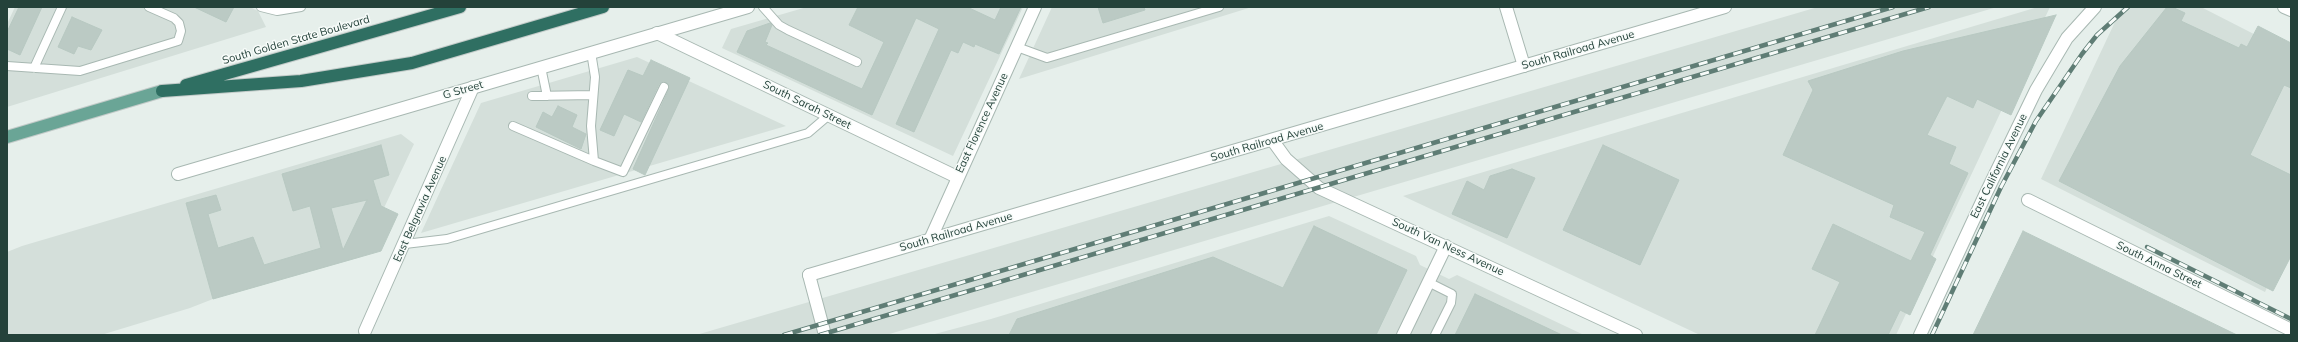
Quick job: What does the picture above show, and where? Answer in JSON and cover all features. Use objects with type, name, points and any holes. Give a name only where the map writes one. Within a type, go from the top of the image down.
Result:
[{"type":"highway","name":"South Golden State Boulevard","points":[[162,91],[460,7]]},
{"type":"highway","name":"South Golden State Boulevard","points":[[162,91],[301,81],[412,63],[603,7]]},
{"type":"main road","name":"South Golden State Boulevard","points":[[7,137],[162,91]]},
{"type":"street","name":"G Street","points":[[178,174],[748,7]]},
{"type":"street","name":"East Florence Avenue","points":[[930,240],[957,177],[1035,7]]},
{"type":"street","points":[[1506,7],[1524,66]]},
{"type":"street","name":"South Railroad Avenue","points":[[825,335],[809,275],[1273,141],[1725,7]]},
{"type":"street","name":"East California Avenue","points":[[1920,335],[2036,90],[2067,38],[2095,7]]},
{"type":"street","points":[[2284,7],[2291,10]]},
{"type":"street","name":"South Sarah Street","points":[[657,33],[957,177]]},
{"type":"street","name":"East Belgravia Avenue","points":[[365,331],[405,244],[473,87]]},
{"type":"street","name":"South Van Ness Avenue","points":[[1273,141],[1286,159],[1319,188],[1636,335]]},
{"type":"street","name":"South Anna Street","points":[[2028,200],[2289,329]]},
{"type":"street","points":[[1403,335],[1446,246]]},
{"type":"lane","points":[[34,68],[62,7]]},
{"type":"lane","points":[[7,66],[80,71],[178,41],[181,31],[179,24],[174,18],[149,7]]},
{"type":"lane","points":[[261,7],[277,11],[301,7]]},
{"type":"lane","points":[[763,7],[780,25],[788,30],[858,62]]},
{"type":"lane","points":[[1017,47],[1047,58],[1219,7]]},
{"type":"lane","points":[[591,52],[595,77],[591,126],[594,161]]},
{"type":"lane","points":[[541,67],[547,96]]},
{"type":"lane","points":[[513,126],[623,172],[664,86]]},
{"type":"lane","points":[[532,96],[594,95]]},
{"type":"lane","points":[[405,244],[447,239],[808,133],[829,115]]},
{"type":"lane","points":[[1428,282],[1452,294],[1451,302],[1435,335]]},
{"type":"shaded area","points":[[15,7],[250,7],[258,11],[266,27],[7,107],[7,24]]},
{"type":"shaded area","points":[[807,7],[1023,7],[953,156],[722,48],[731,29]]},
{"type":"shaded area","points":[[1052,7],[1252,7],[1019,79]]},
{"type":"shaded area","points":[[1818,7],[1997,7],[886,335],[696,335]]},
{"type":"shaded area","points":[[2038,7],[2050,7],[1896,335],[1700,335],[1403,196]]},
{"type":"shaded area","points":[[2122,7],[2201,7],[2291,53],[2291,237],[2265,292],[2041,179]]},
{"type":"shaded area","points":[[637,57],[786,126],[421,233],[481,103]]},
{"type":"shaded area","points":[[401,134],[414,144],[361,257],[213,299],[190,308],[101,335],[7,335],[7,252],[22,246]]},
{"type":"shaded area","points":[[1329,216],[1416,256],[1420,265],[1449,279],[1457,275],[1584,335],[931,335],[991,319]]},
{"type":"building","points":[[19,7],[42,7],[20,55],[7,49],[7,32]]},
{"type":"building","points":[[194,7],[234,7],[226,22]]},
{"type":"building","points":[[858,7],[967,7],[995,20],[1001,7],[1021,7],[999,54],[975,44],[974,47],[963,42],[958,53],[951,50],[914,132],[896,124],[939,29],[916,18],[872,115],[737,52],[747,31],[770,23],[772,25],[765,42],[768,43],[766,45],[862,89],[884,42],[849,25]]},
{"type":"building","points":[[1098,7],[1144,7],[1145,10],[1103,23]]},
{"type":"building","points":[[2167,7],[2172,7],[2185,13],[2181,21],[2239,48],[2241,44],[2247,47],[2258,26],[2291,43],[2291,88],[2284,85],[2250,155],[2291,175],[2291,256],[2273,291],[2059,181],[2120,66]]},
{"type":"building","points":[[2056,15],[2011,115],[1977,99],[1973,108],[1947,96],[1927,135],[1956,147],[1949,164],[1968,173],[1930,255],[1936,259],[1910,315],[1900,310],[1888,335],[1815,335],[1840,282],[1812,269],[1833,224],[1911,261],[1925,232],[1890,217],[1894,205],[1783,155],[1813,90],[1808,81],[1903,51]]},
{"type":"building","points":[[72,17],[102,30],[91,50],[78,46],[74,54],[58,47]]},
{"type":"building","points":[[651,60],[690,78],[645,175],[633,169],[669,89],[668,84],[663,82],[659,84],[641,122],[624,114],[614,136],[600,130],[628,70],[643,76]]},
{"type":"building","points":[[558,106],[577,115],[572,127],[586,134],[581,149],[536,127],[543,112],[552,117]]},
{"type":"building","points":[[381,145],[389,175],[373,180],[381,206],[398,214],[381,251],[213,299],[186,203],[216,195],[221,210],[208,214],[218,248],[253,237],[264,265],[321,248],[310,206],[293,211],[282,174]],"holes":[[[367,200],[343,250],[331,208]]]},
{"type":"building","points":[[1603,145],[1679,180],[1640,265],[1563,230]]},
{"type":"building","points":[[1512,169],[1535,178],[1507,238],[1452,214],[1467,181],[1484,190],[1490,176]]},
{"type":"building","points":[[1314,226],[1407,270],[1376,335],[1009,335],[1017,319],[1213,257],[1283,288]]},
{"type":"building","points":[[2023,231],[2237,335],[1973,335]]},
{"type":"building","points":[[1475,294],[1562,335],[1455,335]]},
{"type":"railway","points":[[784,335],[1893,7]]},
{"type":"railway","points":[[820,335],[1929,7]]},
{"type":"railway","points":[[1932,335],[2001,187],[2036,121],[2082,54],[2097,35],[2128,7]]},
{"type":"railway","points":[[2147,247],[2291,319]]}]
